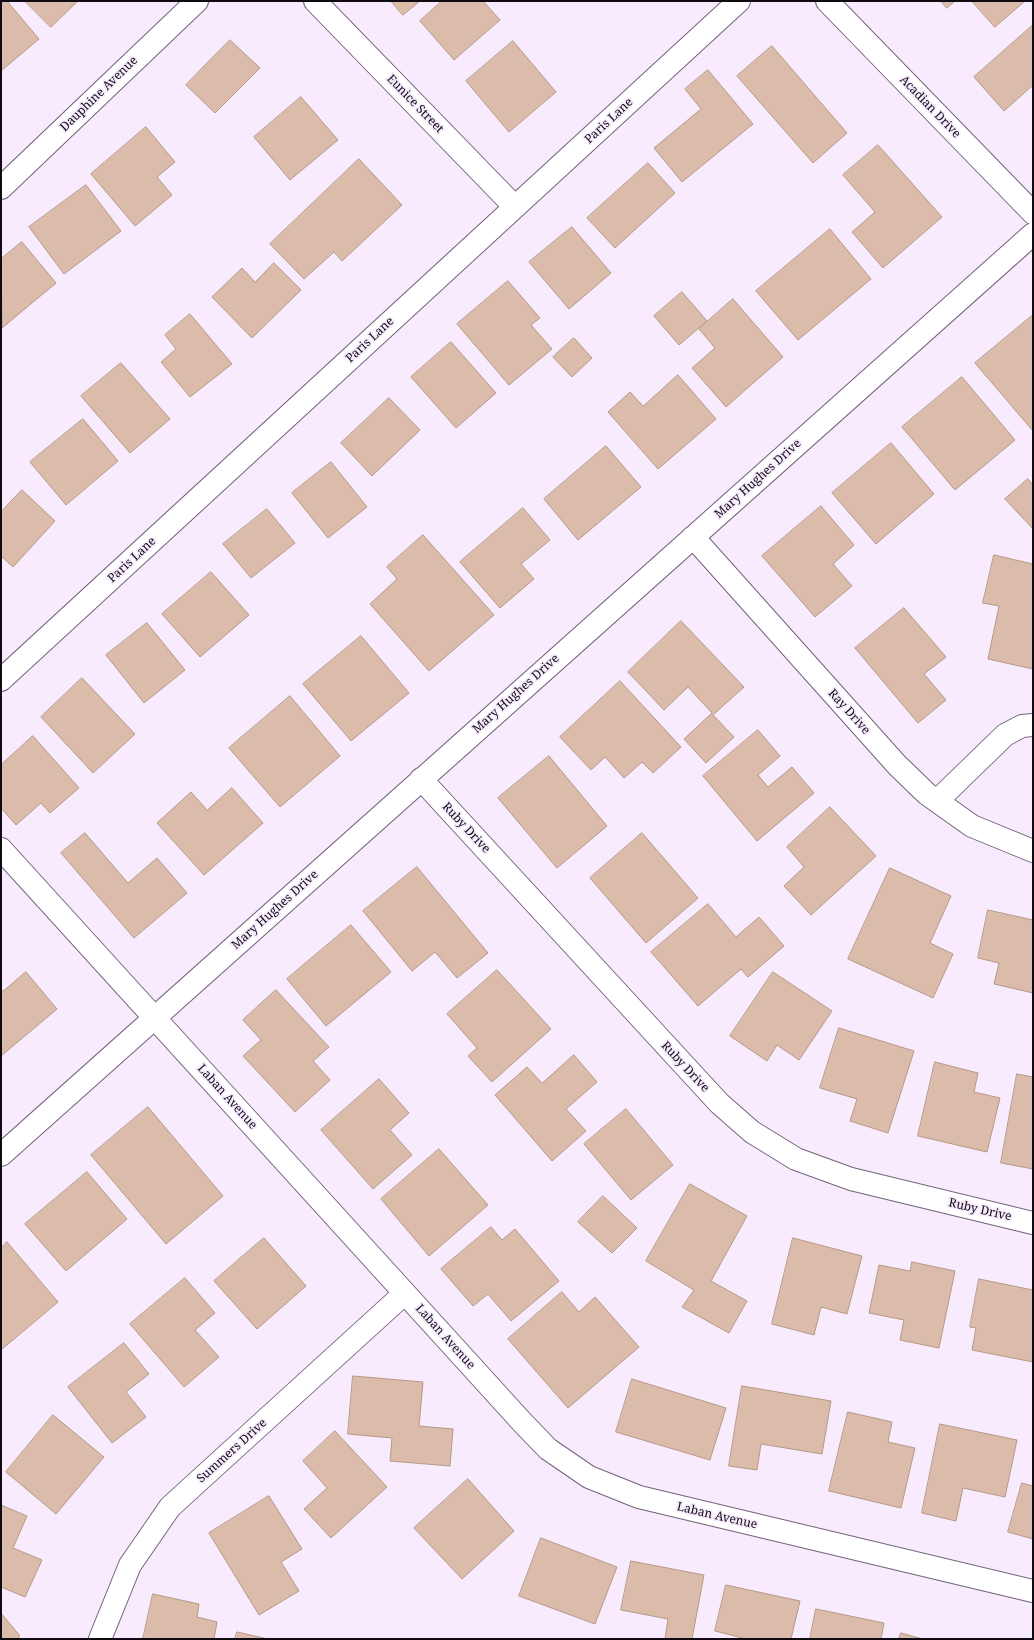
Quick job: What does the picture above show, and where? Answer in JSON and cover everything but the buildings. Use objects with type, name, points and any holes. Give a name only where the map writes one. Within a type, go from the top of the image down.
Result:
[{"type":"street","name":"Dauphine Avenue","points":[[1,188],[197,1]]},
{"type":"street","name":"Eunice Street","points":[[315,1],[515,207]]},
{"type":"street","name":"Paris Lane","points":[[1,680],[739,1]]},
{"type":"street","name":"Acadian Drive","points":[[827,1],[1033,213]]},
{"type":"street","name":"Mary Hughes Drive","points":[[1,1155],[1033,234]]},
{"type":"street","name":"Ray Drive","points":[[693,537],[897,765],[927,794],[972,826],[1033,852]]},
{"type":"street","points":[[937,801],[1005,735],[1022,726],[1033,725]]},
{"type":"street","name":"Ruby Drive","points":[[421,779],[719,1103],[752,1132],[796,1159],[851,1179],[1033,1222]]},
{"type":"street","name":"Laban Avenue","points":[[1,849],[548,1449],[589,1477],[639,1497],[1033,1591]]},
{"type":"street","name":"Summers Drive","points":[[100,1639],[130,1565],[170,1507],[405,1293]]}]
